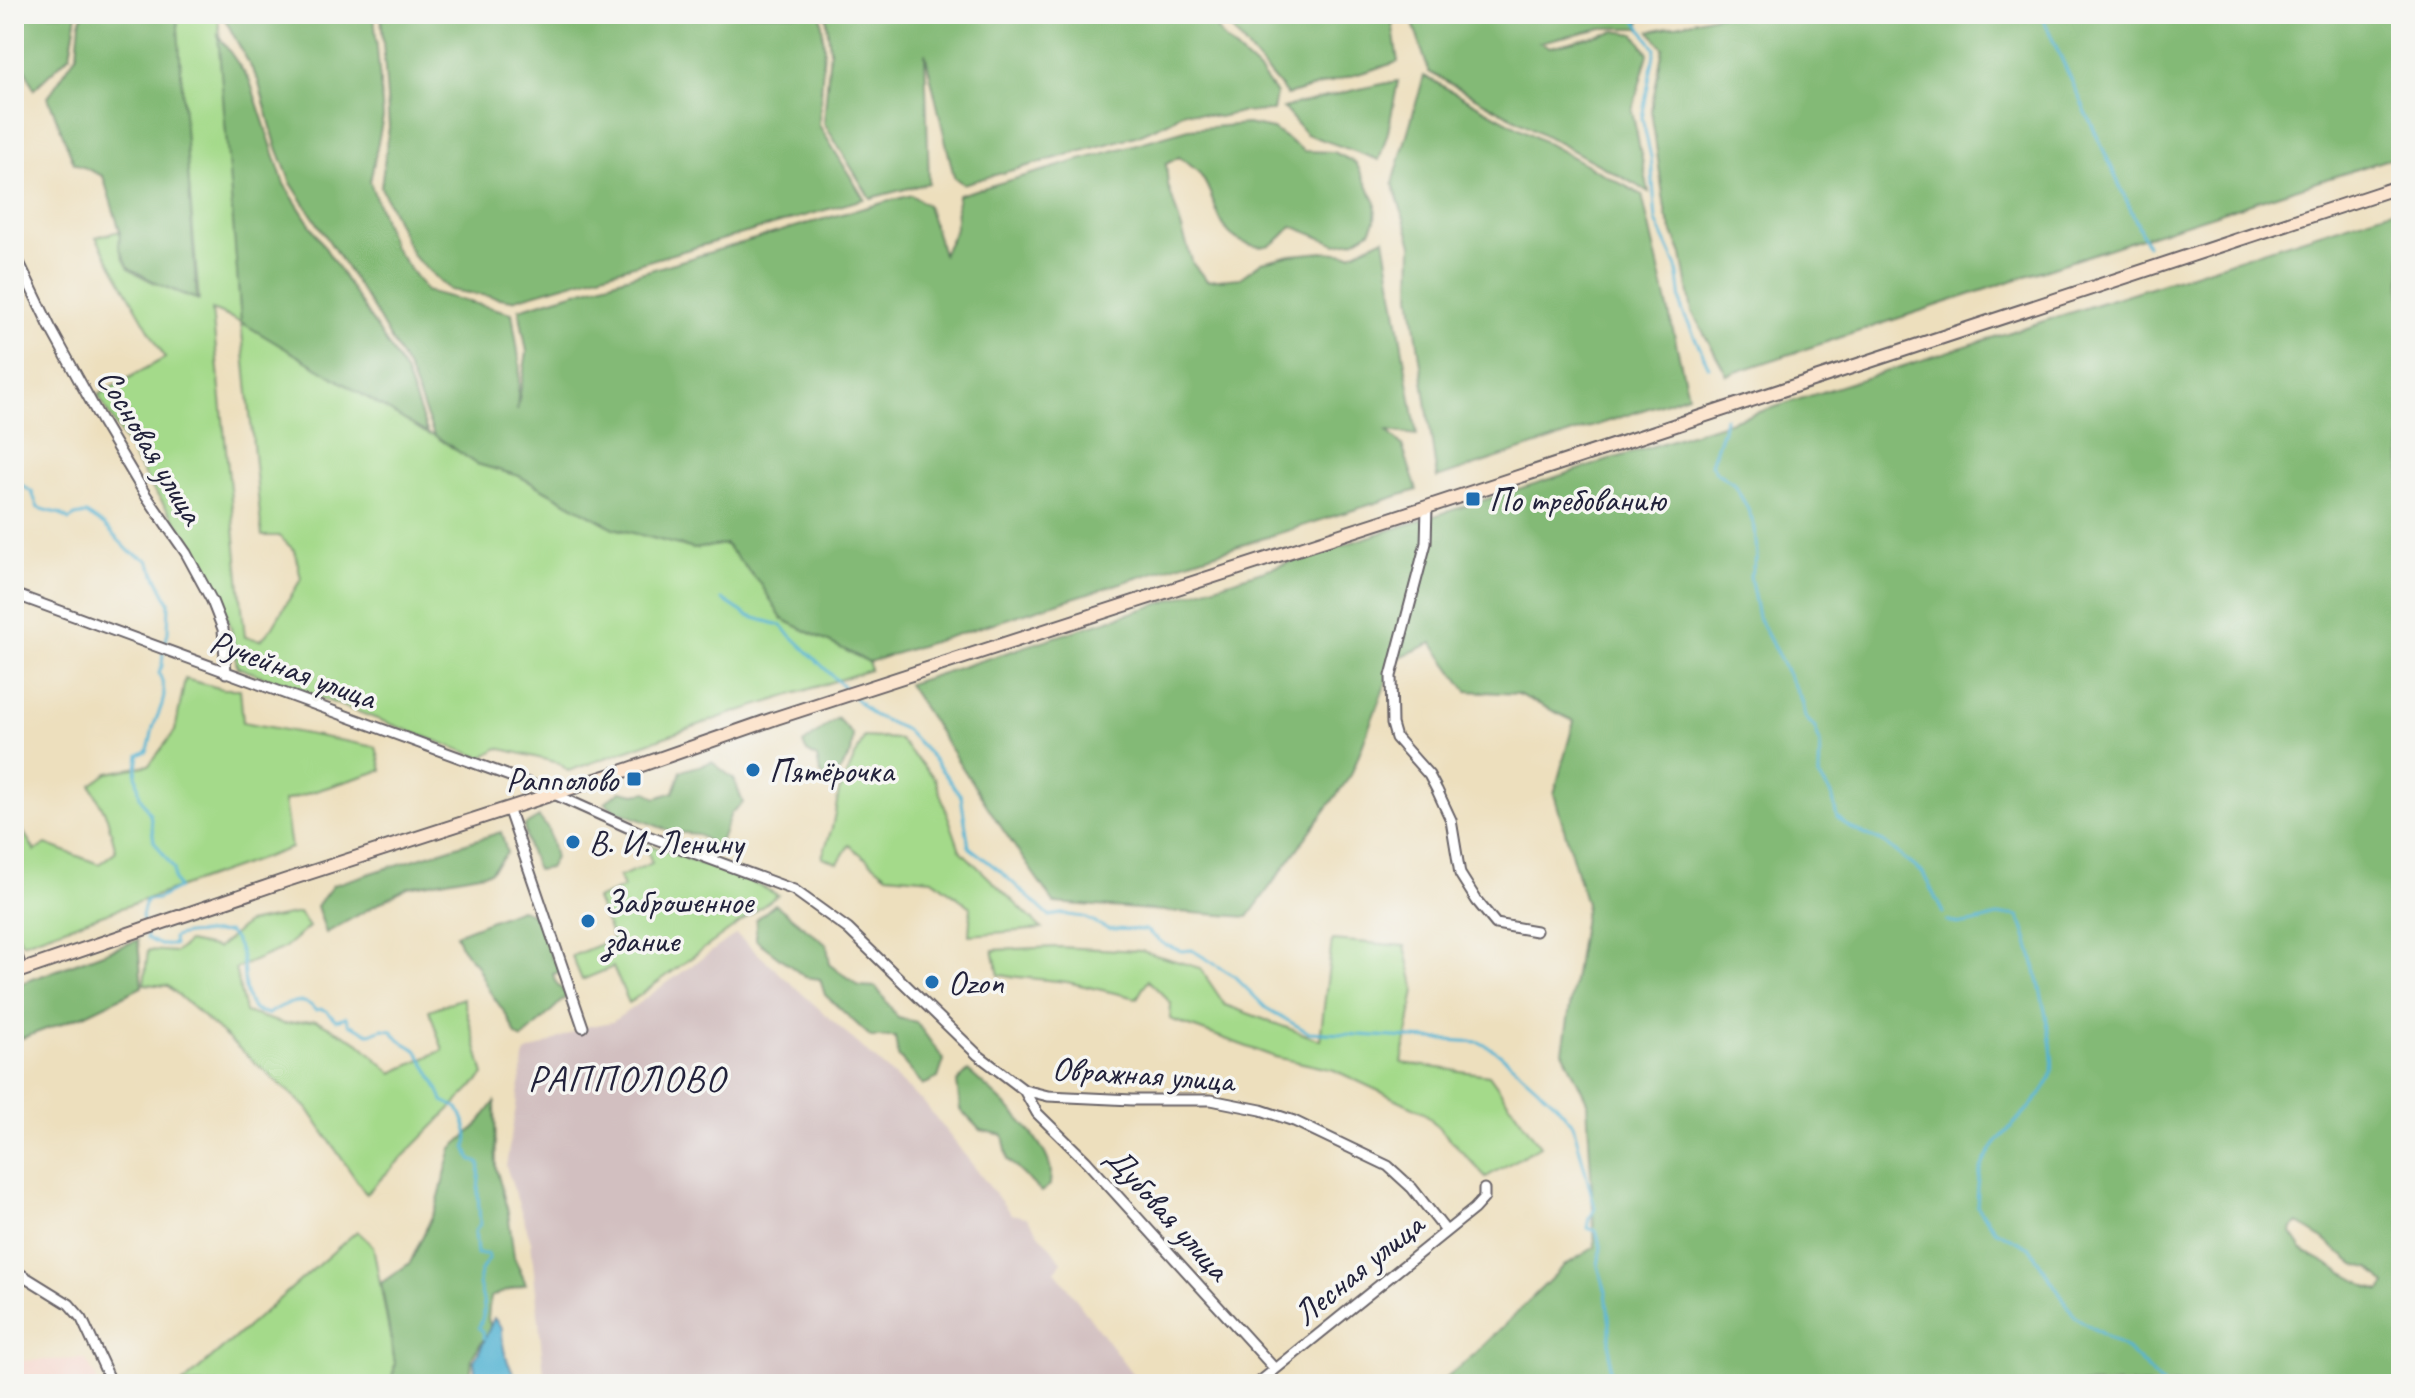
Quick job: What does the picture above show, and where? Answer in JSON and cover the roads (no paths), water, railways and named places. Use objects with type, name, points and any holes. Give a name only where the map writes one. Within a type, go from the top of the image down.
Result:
[{"type":"main road","points":[[18,972],[776,718],[2401,186]]},
{"type":"street","name":"Сосновая улица","points":[[14,252],[50,327],[102,422],[145,494],[186,553],[212,601],[223,629],[226,673]]},
{"type":"street","points":[[1427,507],[1426,543],[1391,676],[1392,724],[1396,738],[1429,775],[1437,790],[1451,820],[1460,874],[1477,901],[1496,924],[1536,931]]},
{"type":"street","name":"Ручейная улица","points":[[14,594],[553,794]]},
{"type":"street","name":"Овражная улица","points":[[553,794],[645,835],[794,890],[810,900],[848,929],[978,1055],[1024,1090],[1048,1096],[1211,1100],[1261,1110],[1294,1121],[1388,1166],[1412,1188],[1446,1231]]},
{"type":"street","points":[[508,808],[583,1027]]},
{"type":"street","points":[[14,947],[18,972]]},
{"type":"street","name":"Дубовая улица","points":[[1024,1090],[1037,1113],[1087,1162],[1275,1369]]},
{"type":"street","name":"Лесная улица","points":[[1257,1384],[1446,1231],[1484,1198],[1484,1189]]},
{"type":"street","points":[[14,1270],[69,1304],[82,1319],[112,1384]]},
{"type":"water","points":[[494,1318],[502,1328],[509,1365],[522,1384],[476,1384],[474,1360]]},
{"type":"waterway","points":[[1632,14],[1655,49],[1642,118],[1651,157],[1656,221],[1677,267],[1682,310],[1709,367]]},
{"type":"waterway","points":[[2041,14],[2147,245]]},
{"type":"waterway","points":[[1725,418],[1711,464],[1717,473],[1733,483],[1755,528],[1757,556],[1750,576],[1758,617],[1803,703],[1805,717],[1815,728],[1820,743],[1819,777],[1832,795],[1837,817],[1850,828],[1883,842],[1923,873],[1943,913]]},
{"type":"waterway","points":[[14,462],[18,465],[20,484],[32,492],[38,508],[61,514],[69,520],[86,514],[104,525],[129,551],[148,560],[169,602],[165,645]]},
{"type":"waterway","points":[[722,599],[748,616],[780,625],[849,692]]},
{"type":"waterway","points":[[144,924],[142,916],[146,900],[157,899],[178,888],[174,869],[154,841],[150,814],[140,797],[136,774],[139,755],[147,751],[163,700],[164,689],[159,673],[163,653]]},
{"type":"waterway","points":[[854,697],[873,715],[906,730],[932,757],[961,796],[969,847],[1049,916],[1083,917],[1108,929],[1146,930],[1165,945],[1182,951],[1192,950],[1234,976],[1266,1008],[1308,1032],[1479,1042],[1496,1051],[1555,1103],[1573,1124],[1595,1208],[1588,1228],[1596,1231],[1601,1247],[1598,1266],[1606,1292],[1610,1326],[1610,1384]]},
{"type":"waterway","points":[[1947,921],[1965,924],[2000,916],[2018,916],[2036,970],[2051,1046],[2051,1076],[2035,1101],[1994,1145],[1987,1157],[1979,1178],[1977,1206],[1995,1230],[2030,1248],[2075,1317],[2128,1350],[2163,1384]]},
{"type":"waterway","points":[[146,931],[147,938],[160,945],[174,945],[173,938],[184,934],[228,932],[240,952],[248,1001],[254,1010],[268,1014],[286,1005],[305,1003],[315,1010],[325,1010],[336,1020],[346,1017],[349,1024],[371,1034],[382,1029],[392,1030],[399,1039],[416,1050],[443,1101],[458,1108],[467,1132],[466,1147],[471,1159],[480,1164],[480,1224],[475,1231],[477,1254],[488,1254],[489,1259],[479,1278],[484,1310],[479,1327],[484,1338]]},
{"type":"place","name":"По требованию","points":[[1473,499]]},
{"type":"place","name":"Пятёрочка","points":[[753,770]]},
{"type":"place","name":"Рапполово","points":[[634,779]]},
{"type":"place","name":"В. И. Ленину","points":[[573,842]]},
{"type":"place","name":"Заброшенное здание","points":[[588,921]]},
{"type":"place","name":"Ozon","points":[[932,982]]},
{"type":"district","name":"РАППОЛОВО","points":[[627,1078]]}]
